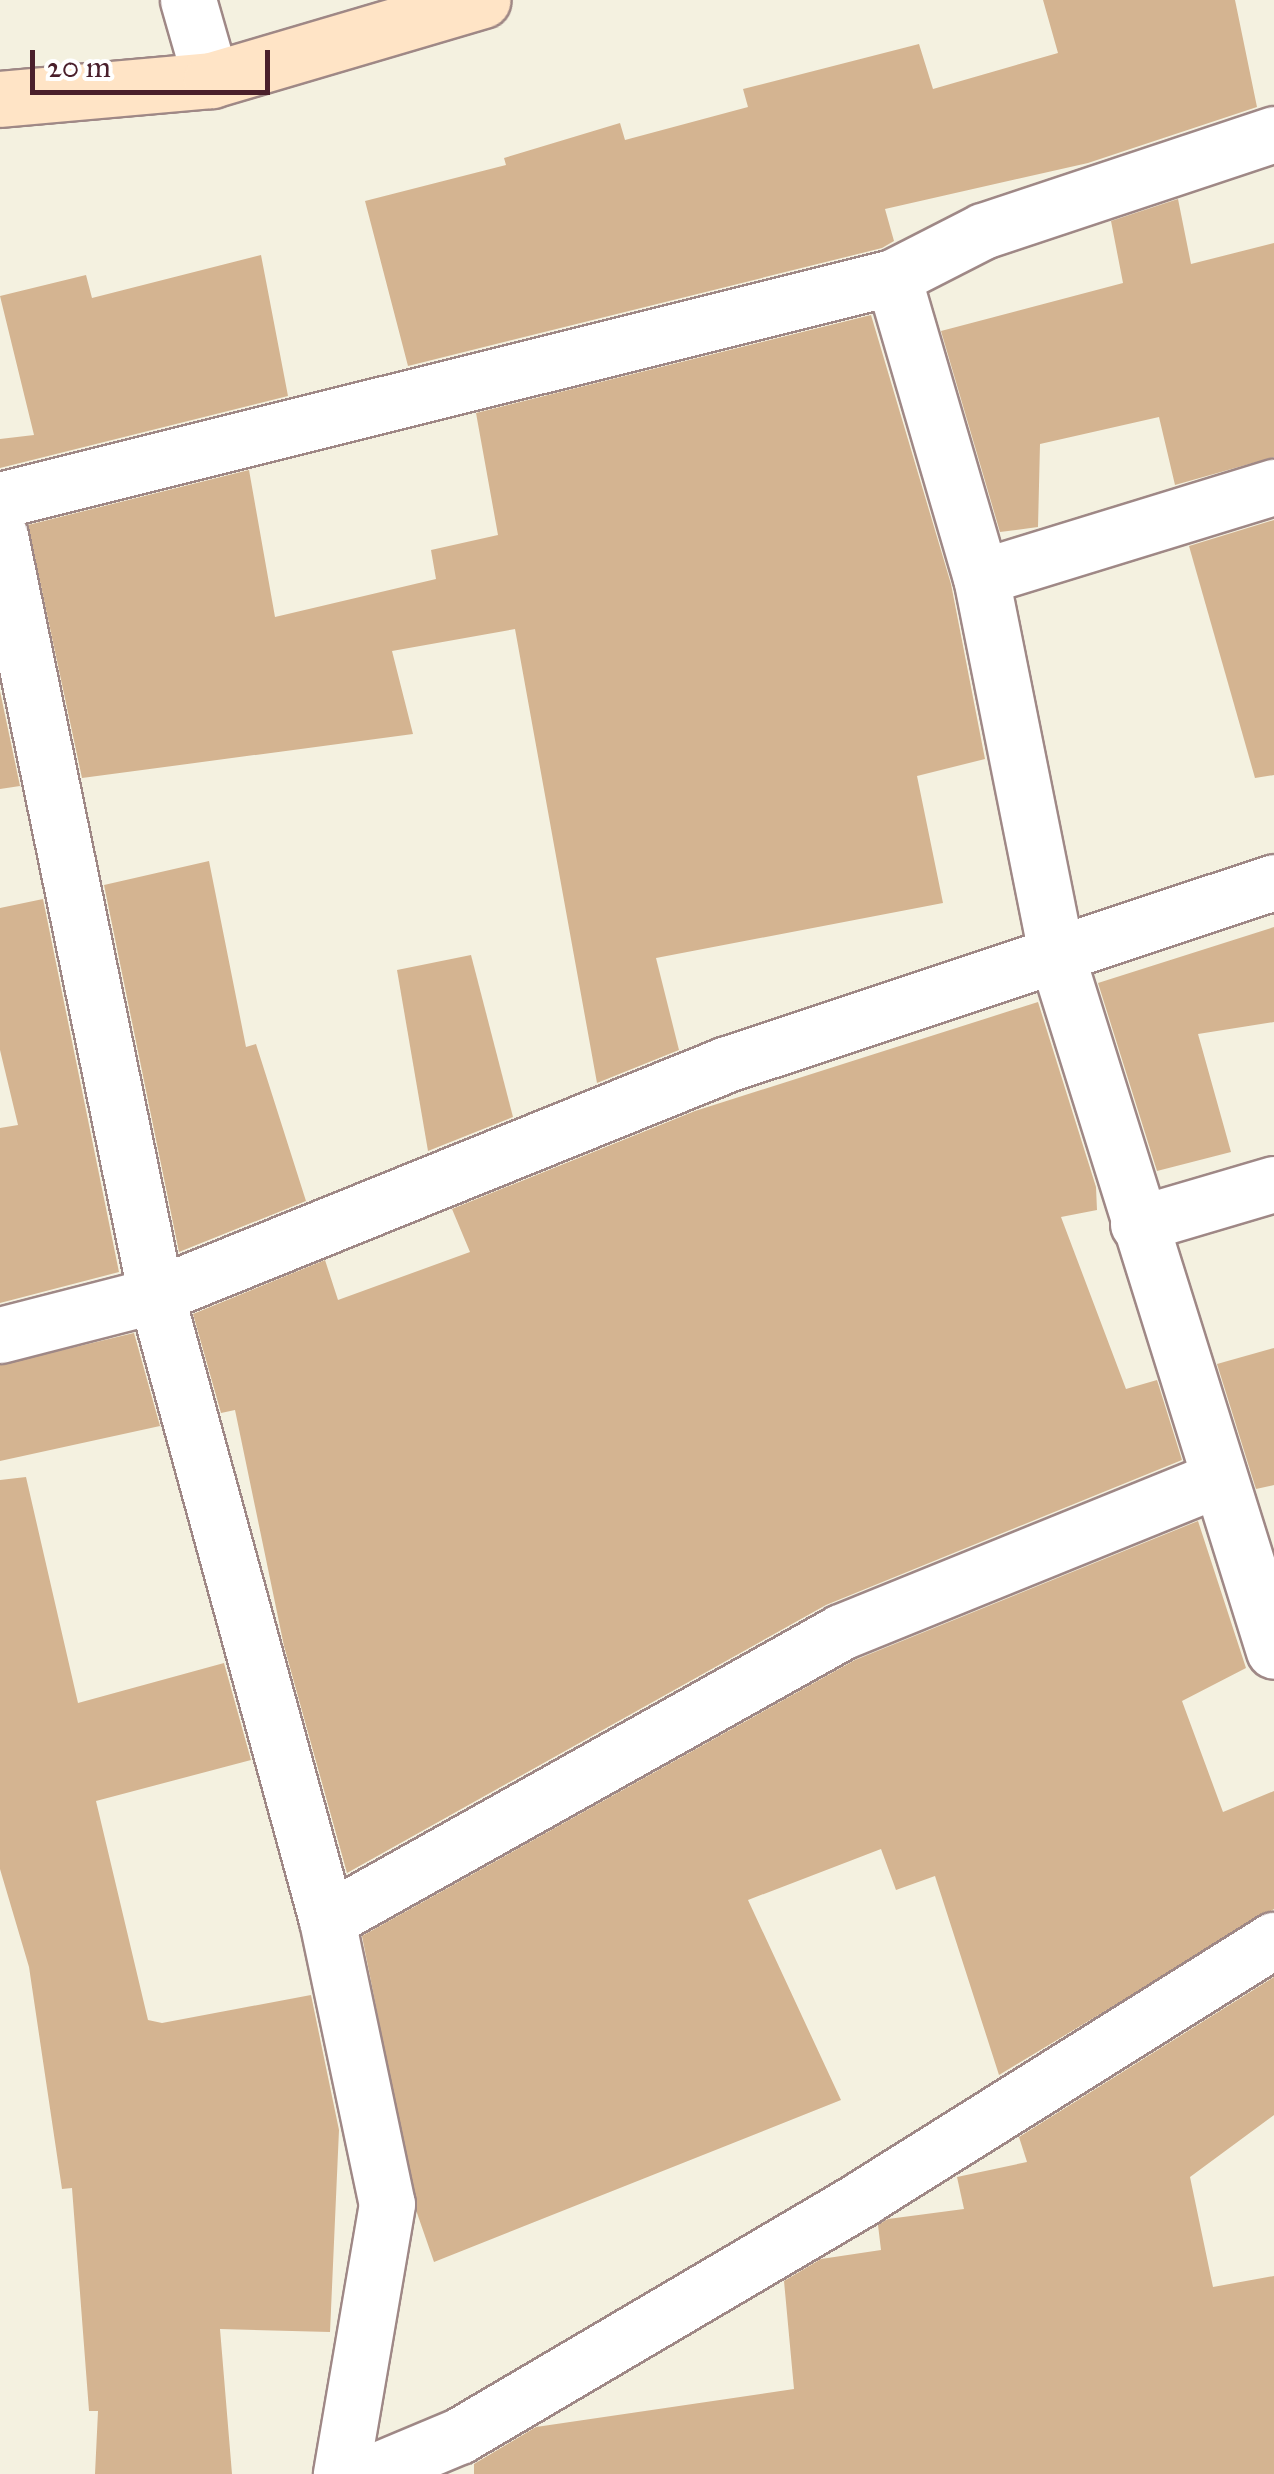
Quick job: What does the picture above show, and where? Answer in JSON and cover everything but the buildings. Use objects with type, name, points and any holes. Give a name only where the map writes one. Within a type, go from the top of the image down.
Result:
[{"type":"street","points":[[188,0],[211,80]]},
{"type":"street","points":[[0,99],[211,80],[482,0]]},
{"type":"street","points":[[0,500],[894,276],[983,231],[1274,134]]},
{"type":"street","points":[[894,276],[981,577],[1056,954],[1216,1480],[1274,1651]]},
{"type":"street","points":[[981,577],[1274,487]]},
{"type":"street","points":[[0,536],[156,1295],[326,1920],[387,2204],[341,2474]]},
{"type":"street","points":[[0,1335],[156,1295],[727,1064],[1274,882]]},
{"type":"street","points":[[1138,1224],[1274,1184]]},
{"type":"street","points":[[326,1920],[841,1632],[1216,1480]]},
{"type":"street","points":[[368,2474],[459,2436],[830,2217],[1274,1940]]}]
